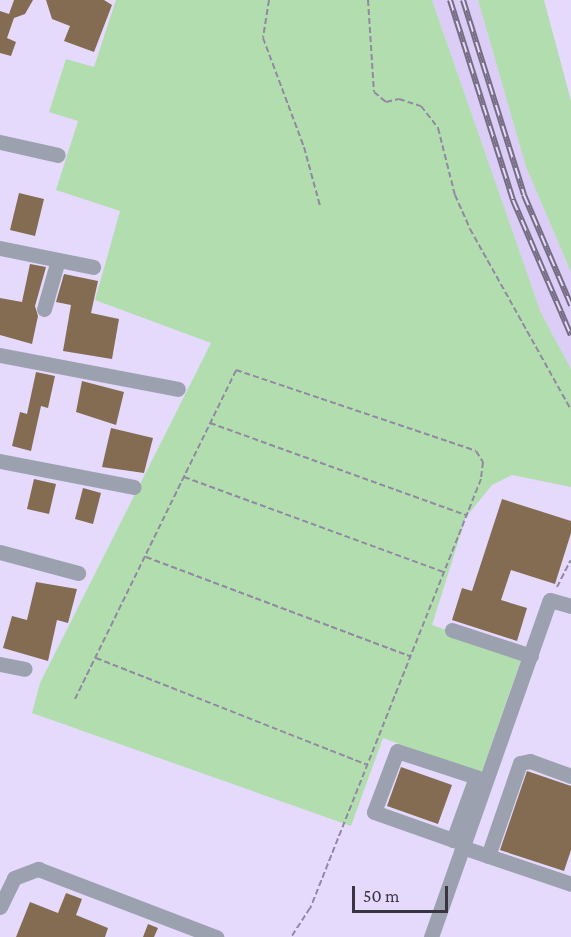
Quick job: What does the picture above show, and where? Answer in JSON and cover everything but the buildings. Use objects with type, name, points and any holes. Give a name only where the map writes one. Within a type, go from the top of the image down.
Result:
[{"type":"street","points":[[0,142],[58,155]]},
{"type":"street","points":[[0,248],[93,267]]},
{"type":"street","points":[[44,309],[57,260]]},
{"type":"street","points":[[0,356],[178,389]]},
{"type":"street","points":[[0,461],[134,487]]},
{"type":"street","points":[[0,552],[78,573]]},
{"type":"street","points":[[431,937],[460,844],[550,600],[571,606]]},
{"type":"street","points":[[452,630],[531,656]]},
{"type":"street","points":[[1,666],[25,669]]},
{"type":"street","points":[[460,844],[476,777],[397,751],[374,812],[488,856],[571,884]]},
{"type":"street","points":[[488,856],[520,763],[530,761],[571,776]]},
{"type":"street","points":[[0,907],[14,878],[38,869],[216,937]]},
{"type":"path","points":[[269,0],[263,38],[304,147],[320,206]]},
{"type":"path","points":[[368,0],[374,92],[386,102],[399,99],[421,106],[438,128],[455,195],[470,229],[571,410]]},
{"type":"path","points":[[75,699],[236,370],[476,451],[483,462],[466,515],[310,908],[291,937]]},
{"type":"path","points":[[210,423],[466,515]]},
{"type":"path","points":[[184,476],[443,572]]},
{"type":"path","points":[[145,556],[410,657]]},
{"type":"path","points":[[550,600],[571,560]]},
{"type":"path","points":[[95,658],[367,765]]},
{"type":"shaded area","points":[[432,0],[478,0],[526,167],[571,272],[571,369],[541,313]]},
{"type":"green space","points":[[116,0],[432,0],[541,313],[571,369],[571,487],[512,475],[492,485],[466,517],[432,625],[522,657],[481,774],[383,738],[351,826],[32,713],[40,683],[211,343],[95,300],[120,211],[56,190],[78,121],[49,112],[66,59],[94,67]]},
{"type":"green space","points":[[478,0],[544,0],[571,101],[571,272],[526,167]]},
{"type":"railway","points":[[450,0],[513,200],[571,335]]},
{"type":"railway","points":[[463,0],[524,195],[571,305]]}]
